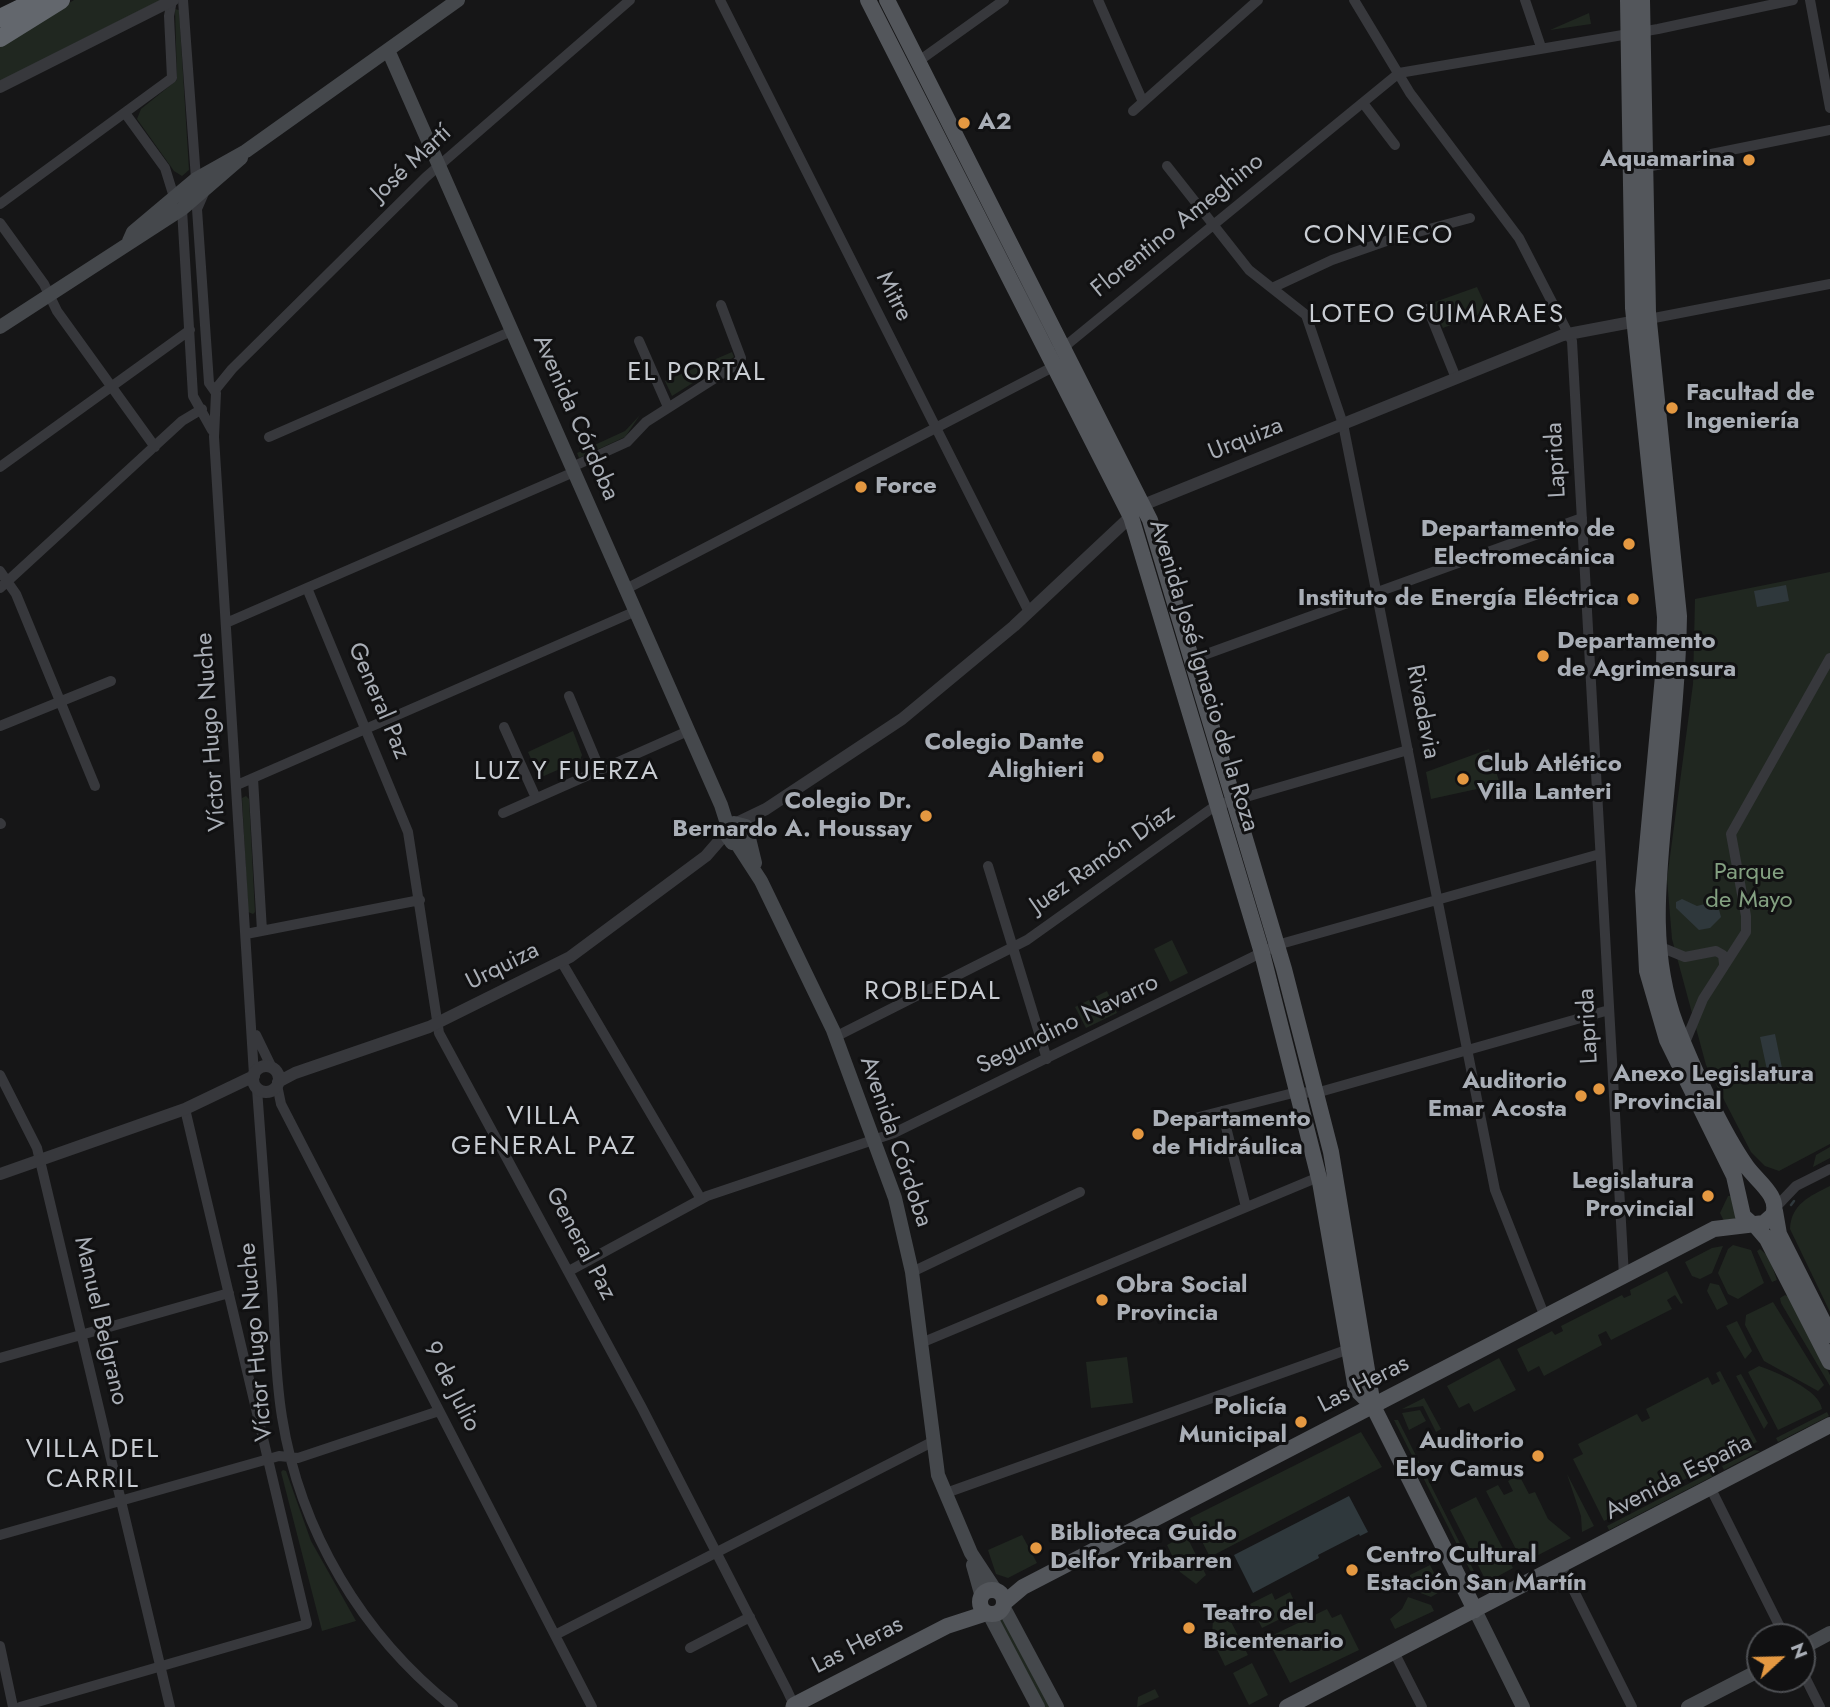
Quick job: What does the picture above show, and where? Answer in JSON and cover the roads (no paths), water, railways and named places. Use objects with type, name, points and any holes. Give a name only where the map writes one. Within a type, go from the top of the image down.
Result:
[{"type":"highway","points":[[0,18],[37,0]]},
{"type":"highway","points":[[0,38],[61,0]]},
{"type":"main road","points":[[0,327],[129,241],[139,238],[189,196],[237,164],[246,151],[458,0]]},
{"type":"main road","name":"Avenida José Ignacio de la Roza","points":[[868,0],[911,66],[1064,349],[1137,511],[1156,565],[1168,580],[1184,662]]},
{"type":"main road","name":"Avenida José Ignacio de la Roza","points":[[887,0],[911,66],[1053,364],[1137,511],[1226,803],[1242,886],[1262,953],[1318,1177],[1356,1389],[1373,1406]]},
{"type":"main road","points":[[1628,0],[1636,31]]},
{"type":"main road","points":[[1642,0],[1636,31],[1642,320],[1665,617],[1664,665],[1643,891],[1645,960],[1663,1029],[1732,1172],[1743,1216],[1768,1242],[1830,1362]]},
{"type":"main road","name":"Avenida Córdoba","points":[[388,50],[721,805],[761,881],[835,1037],[895,1198],[912,1272],[938,1475],[1038,1707]]},
{"type":"main road","points":[[1642,320],[1679,615],[1678,664],[1657,889],[1658,946],[1669,1004],[1684,1045],[1745,1165],[1773,1204],[1779,1234],[1830,1335]]},
{"type":"main road","name":"Avenida José Ignacio de la Roza","points":[[1226,803],[1252,862],[1277,945],[1331,1152],[1373,1406],[1523,1707]]},
{"type":"main road","points":[[1242,886],[1255,907],[1264,931],[1277,945]]},
{"type":"main road","points":[[1297,1092],[1312,1108],[1331,1152]]},
{"type":"main road","points":[[1740,1204],[1751,1190],[1773,1204]]},
{"type":"main road","points":[[1753,1224],[1770,1220],[1773,1204]]},
{"type":"main road","name":"Las Heras","points":[[793,1706],[1714,1228],[1753,1224]]},
{"type":"main road","name":"Avenida España","points":[[1287,1707],[1830,1425]]},
{"type":"main road","name":"Avenida Córdoba","points":[[994,1604],[1057,1707]]},
{"type":"main road","points":[[1688,1707],[1746,1677]]},
{"type":"street","points":[[0,204],[172,78],[169,16],[172,0]]},
{"type":"street","points":[[0,87],[172,0]]},
{"type":"street","name":"Víctor Hugo Nuche","points":[[183,0],[189,196],[212,389],[252,1025],[281,1413],[290,1457],[312,1522],[346,1589],[392,1650],[453,1707]]},
{"type":"street","name":"José Martí","points":[[212,389],[439,167],[630,0]]},
{"type":"street","name":"Mitre","points":[[720,0],[1029,612]]},
{"type":"street","points":[[911,66],[1004,0]]},
{"type":"street","points":[[1098,0],[1143,102]]},
{"type":"street","points":[[1133,111],[1258,0]]},
{"type":"street","name":"Laprida","points":[[1354,0],[1398,73],[1519,238],[1572,341],[1624,1276]]},
{"type":"street","points":[[1525,0],[1541,47]]},
{"type":"street","points":[[1398,73],[1793,0]]},
{"type":"street","points":[[1810,0],[1830,108]]},
{"type":"street","name":"Florentino Ameghino","points":[[626,589],[1049,369],[1064,349],[1398,73]]},
{"type":"street","points":[[1363,103],[1395,145]]},
{"type":"street","points":[[125,113],[189,196],[190,330],[195,389],[200,407]]},
{"type":"street","points":[[1638,169],[1830,130]]},
{"type":"street","name":"Rivadavia","points":[[1167,166],[1249,270],[1302,310],[1308,319],[1343,424],[1495,1190],[1545,1317]]},
{"type":"street","points":[[1272,288],[1332,260],[1392,239],[1408,237],[1470,218]]},
{"type":"street","points":[[0,223],[48,293],[57,311],[155,447]]},
{"type":"street","name":"Urquiza","points":[[276,1077],[295,1073],[437,1023],[561,961],[766,809],[893,726],[1029,612],[1137,511],[1343,424],[1568,334],[1830,284]]},
{"type":"street","points":[[226,624],[573,470],[627,442],[646,422],[734,366],[741,358],[721,305]]},
{"type":"street","points":[[1427,309],[1456,378]]},
{"type":"street","points":[[0,467],[190,330]]},
{"type":"street","points":[[269,437],[512,331]]},
{"type":"street","points":[[639,341],[668,407]]},
{"type":"street","points":[[4,585],[200,407],[212,389],[202,383],[195,389]]},
{"type":"street","name":"Víctor Hugo Nuche","points":[[200,407],[214,437]]},
{"type":"street","points":[[1184,662],[1581,518]]},
{"type":"street","points":[[0,571],[4,585],[16,594],[95,786]]},
{"type":"street","name":"General Paz","points":[[307,588],[408,832],[439,1033],[569,1271],[750,1617],[793,1706]]},
{"type":"street","points":[[237,785],[636,611]]},
{"type":"street","points":[[1684,1045],[1703,999],[1742,939],[1746,924],[1731,834],[1830,659]]},
{"type":"street","points":[[0,726],[111,681]]},
{"type":"street","points":[[569,696],[600,769]]},
{"type":"street","points":[[504,727],[536,798]]},
{"type":"street","points":[[503,813],[688,731]]},
{"type":"street","name":"Juez Ramón Díaz","points":[[835,1037],[1013,947],[1226,803],[1408,750]]},
{"type":"street","name":"Víctor Hugo Nuche","points":[[253,778],[262,931]]},
{"type":"street","name":"Segundino Navarro","points":[[569,1271],[701,1199],[894,1133],[1277,945],[1600,854]]},
{"type":"street","points":[[988,866],[1047,1059]]},
{"type":"street","points":[[246,934],[420,900]]},
{"type":"street","points":[[1658,946],[1685,957],[1716,951],[1723,955],[1724,964]]},
{"type":"street","points":[[561,961],[701,1199]]},
{"type":"street","points":[[1191,1119],[1297,1092],[1316,1093],[1609,1010]]},
{"type":"street","name":"Víctor Hugo Nuche","points":[[252,1025],[276,1077]]},
{"type":"street","points":[[0,1174],[256,1082],[262,1067],[276,1077],[270,1091],[256,1082]]},
{"type":"street","name":"Manuel Belgrano","points":[[0,1075],[40,1160],[170,1707]]},
{"type":"street","name":"9 de Julio","points":[[276,1077],[281,1104],[592,1707]]},
{"type":"street","points":[[20,1707],[307,1624],[186,1109]]},
{"type":"street","points":[[1222,1111],[1246,1207]]},
{"type":"street","points":[[1773,1204],[1796,1186],[1830,1169]]},
{"type":"street","points":[[921,1343],[1334,1170]]},
{"type":"street","points":[[912,1272],[1080,1192]]},
{"type":"street","points":[[0,1358],[229,1293]]},
{"type":"street","points":[[946,1493],[1349,1349]]},
{"type":"street","points":[[0,1535],[269,1459],[298,1458],[439,1412]]},
{"type":"street","points":[[555,1635],[934,1441]]},
{"type":"street","points":[[1710,1487],[1778,1623]]},
{"type":"street","points":[[1561,1565],[1632,1707]]},
{"type":"street","points":[[690,1648],[750,1617]]},
{"type":"street","points":[[0,1646],[13,1707]]},
{"type":"street","points":[[1394,1652],[1422,1707]]},
{"type":"waterway","points":[[1791,1205],[1794,1201]]},
{"type":"place","name":"A2","points":[[964,123]]},
{"type":"place","name":"Aquamarina","points":[[1749,160]]},
{"type":"place","name":"Facultad de Ingeniería","points":[[1672,408]]},
{"type":"place","name":"Force","points":[[861,487]]},
{"type":"place","name":"Departamento de Electromecánica","points":[[1629,544]]},
{"type":"place","name":"Instituto de Energía Eléctrica","points":[[1633,599]]},
{"type":"place","name":"Departamento de Agrimensura","points":[[1543,656]]},
{"type":"place","name":"Colegio Dante Alighieri","points":[[1098,757]]},
{"type":"place","name":"Club Atlético Villa Lanteri","points":[[1463,779]]},
{"type":"place","name":"Colegio Dr. Bernardo A. Houssay","points":[[926,816]]},
{"type":"place","name":"Anexo Legislatura Provincial","points":[[1599,1089]]},
{"type":"place","name":"Auditorio Emar Acosta","points":[[1581,1096]]},
{"type":"place","name":"Departamento de Hidráulica","points":[[1138,1134]]},
{"type":"place","name":"Legislatura Provincial","points":[[1708,1196]]},
{"type":"place","name":"Obra Social Provincia","points":[[1102,1300]]},
{"type":"place","name":"Policía Municipal","points":[[1301,1422]]},
{"type":"place","name":"Auditorio Eloy Camus","points":[[1538,1456]]},
{"type":"place","name":"Biblioteca Guido Delfor Yribarren","points":[[1036,1548]]},
{"type":"place","name":"Centro Cultural Estación San Martín","points":[[1352,1570]]},
{"type":"place","name":"Teatro del Bicentenario","points":[[1189,1628]]},
{"type":"district","name":"CONVIECO","points":[[1379,237]]},
{"type":"district","name":"LOTEO GUIMARAES","points":[[1437,316]]},
{"type":"district","name":"EL PORTAL","points":[[697,374]]},
{"type":"district","name":"LUZ Y FUERZA","points":[[567,773]]},
{"type":"district","name":"ROBLEDAL","points":[[933,993]]},
{"type":"district","name":"VILLA GENERAL PAZ","points":[[544,1133]]},
{"type":"district","name":"VILLA DEL CARRIL","points":[[93,1466]]},
{"type":"park label","name":"Parque de Mayo","points":[[1749,887]]}]
